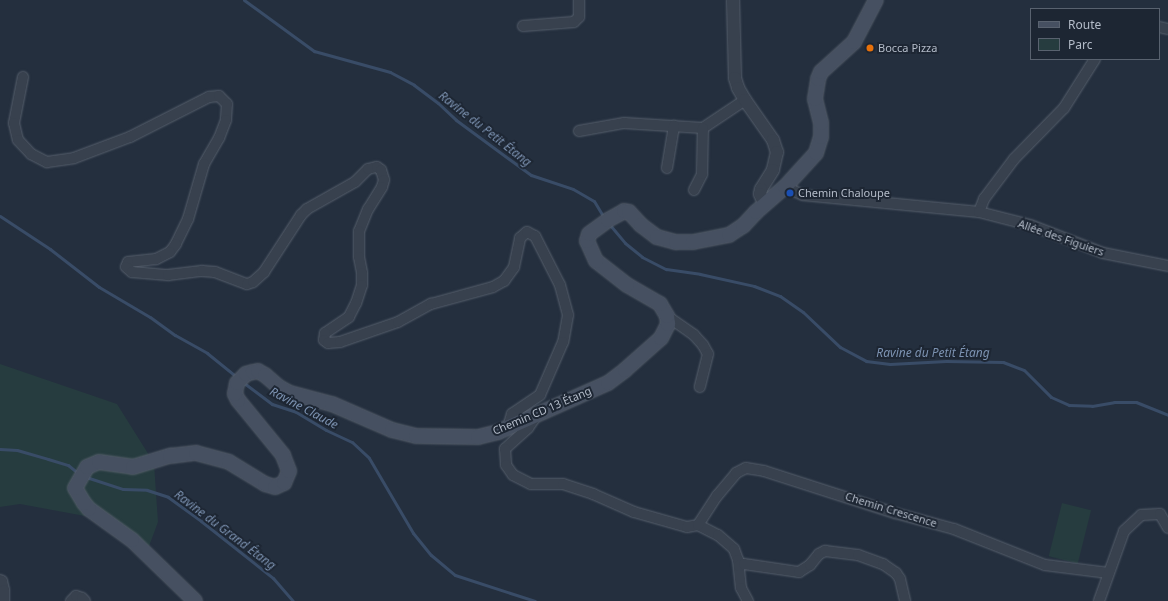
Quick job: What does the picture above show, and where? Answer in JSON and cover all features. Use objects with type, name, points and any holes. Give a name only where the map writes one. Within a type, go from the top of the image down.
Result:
[{"type":"main road","points":[[667,316],[660,304],[627,285],[596,261],[587,240],[593,230],[620,212],[629,212],[641,225],[657,236],[667,240],[692,242],[729,236],[743,226],[802,170],[816,153],[820,144],[821,123],[816,99],[818,79],[821,72],[854,42],[875,0]]},
{"type":"main road","name":"Chemin CD 13 Étang","points":[[194,601],[132,540],[89,509],[78,496],[75,488],[82,474],[90,464],[99,462],[133,467],[170,456],[196,453],[229,462],[265,484],[275,487],[284,483],[289,471],[283,455],[238,400],[235,394],[235,387],[246,374],[258,371],[290,393],[332,404],[405,434],[478,436],[498,432],[615,379],[661,338],[668,324],[667,316]]},
{"type":"street","points":[[524,26],[574,22],[579,17],[579,0]]},
{"type":"street","points":[[733,0],[735,78],[738,88],[745,100],[773,140],[777,152],[773,170],[761,189],[760,194],[765,205]]},
{"type":"street","points":[[979,212],[984,199],[1014,159],[1064,108],[1094,60]]},
{"type":"street","points":[[23,77],[14,123],[18,140],[31,154],[47,162],[74,158],[130,137],[209,97],[219,96],[227,104],[226,120],[219,138],[204,164],[188,219],[176,244],[170,252],[156,259],[128,262],[126,267],[132,272],[168,275],[202,271],[215,272],[241,282],[253,282],[264,272],[301,215],[307,209],[355,182],[368,169],[377,167],[381,170],[384,180],[382,187],[368,210],[359,231],[358,250],[362,273],[362,286],[349,317],[326,333],[324,340],[328,343],[340,342],[398,322],[438,302],[493,286],[504,281],[514,267],[520,238],[527,232],[535,236],[560,285],[568,315],[562,342],[540,395],[512,414],[508,427]]},
{"type":"street","points":[[579,131],[624,123],[703,128],[745,100]]},
{"type":"street","points":[[667,168],[674,126]]},
{"type":"street","points":[[694,190],[702,174],[703,128]]},
{"type":"street","name":"Allée des Figuiers","points":[[785,187],[803,195],[979,212],[1030,226],[1103,253],[1168,266]]},
{"type":"street","points":[[667,316],[694,335],[704,345],[708,354],[700,387]]},
{"type":"street","points":[[537,415],[528,428],[504,449],[506,465],[514,474],[531,484],[563,484],[594,494],[634,512],[687,527],[698,525],[718,535],[734,549],[741,588],[748,601]]},
{"type":"street","name":"Chemin Crescence","points":[[698,525],[717,496],[736,473],[746,468],[764,471],[895,513],[954,529],[1045,565],[1108,573]]},
{"type":"street","points":[[1099,601],[1124,531],[1141,515],[1160,514],[1168,528]]},
{"type":"street","points":[[738,566],[744,564],[799,572],[810,565],[819,554],[825,551],[858,555],[883,564],[896,573],[900,579],[905,601]]},
{"type":"street","points":[[0,580],[2,581],[4,590],[4,601]]},
{"type":"street","points":[[71,601],[76,596],[85,601]]},
{"type":"green space","points":[[0,364],[117,404],[154,463],[158,522],[145,557],[112,521],[20,504],[0,507]]},
{"type":"green space","points":[[1062,503],[1091,510],[1078,564],[1049,556]]},
{"type":"waterway","name":"Ravine du Petit Étang","points":[[244,0],[314,51],[390,72],[414,85],[438,103],[456,120],[531,175],[573,189],[594,201],[605,219]]},
{"type":"waterway","name":"Ravine Claude","points":[[0,216],[50,249],[99,287],[150,317],[175,335],[207,353],[238,378]]},
{"type":"waterway","name":"Ravine du Petit Étang","points":[[610,225],[625,243],[642,257],[666,269],[700,274],[754,286],[780,296],[803,312],[840,347],[866,361],[890,364],[946,361],[1003,362],[1024,370],[1051,397],[1069,405],[1092,406],[1114,402],[1136,402],[1168,415]]},
{"type":"waterway","name":"Ravine Claude","points":[[244,383],[272,404],[296,412],[326,430],[352,442],[369,458],[413,533],[431,555],[455,575],[535,601]]},
{"type":"waterway","name":"Ravine du Grand Étang","points":[[0,449],[17,450],[68,465],[79,474]]},
{"type":"waterway","name":"Ravine du Grand Étang","points":[[86,477],[123,489],[147,490],[168,497],[273,578],[293,601]]},
{"type":"place","name":"Bocca Pizza","points":[[870,48]]},
{"type":"place","name":"Chemin Chaloupe","points":[[790,193]]}]
